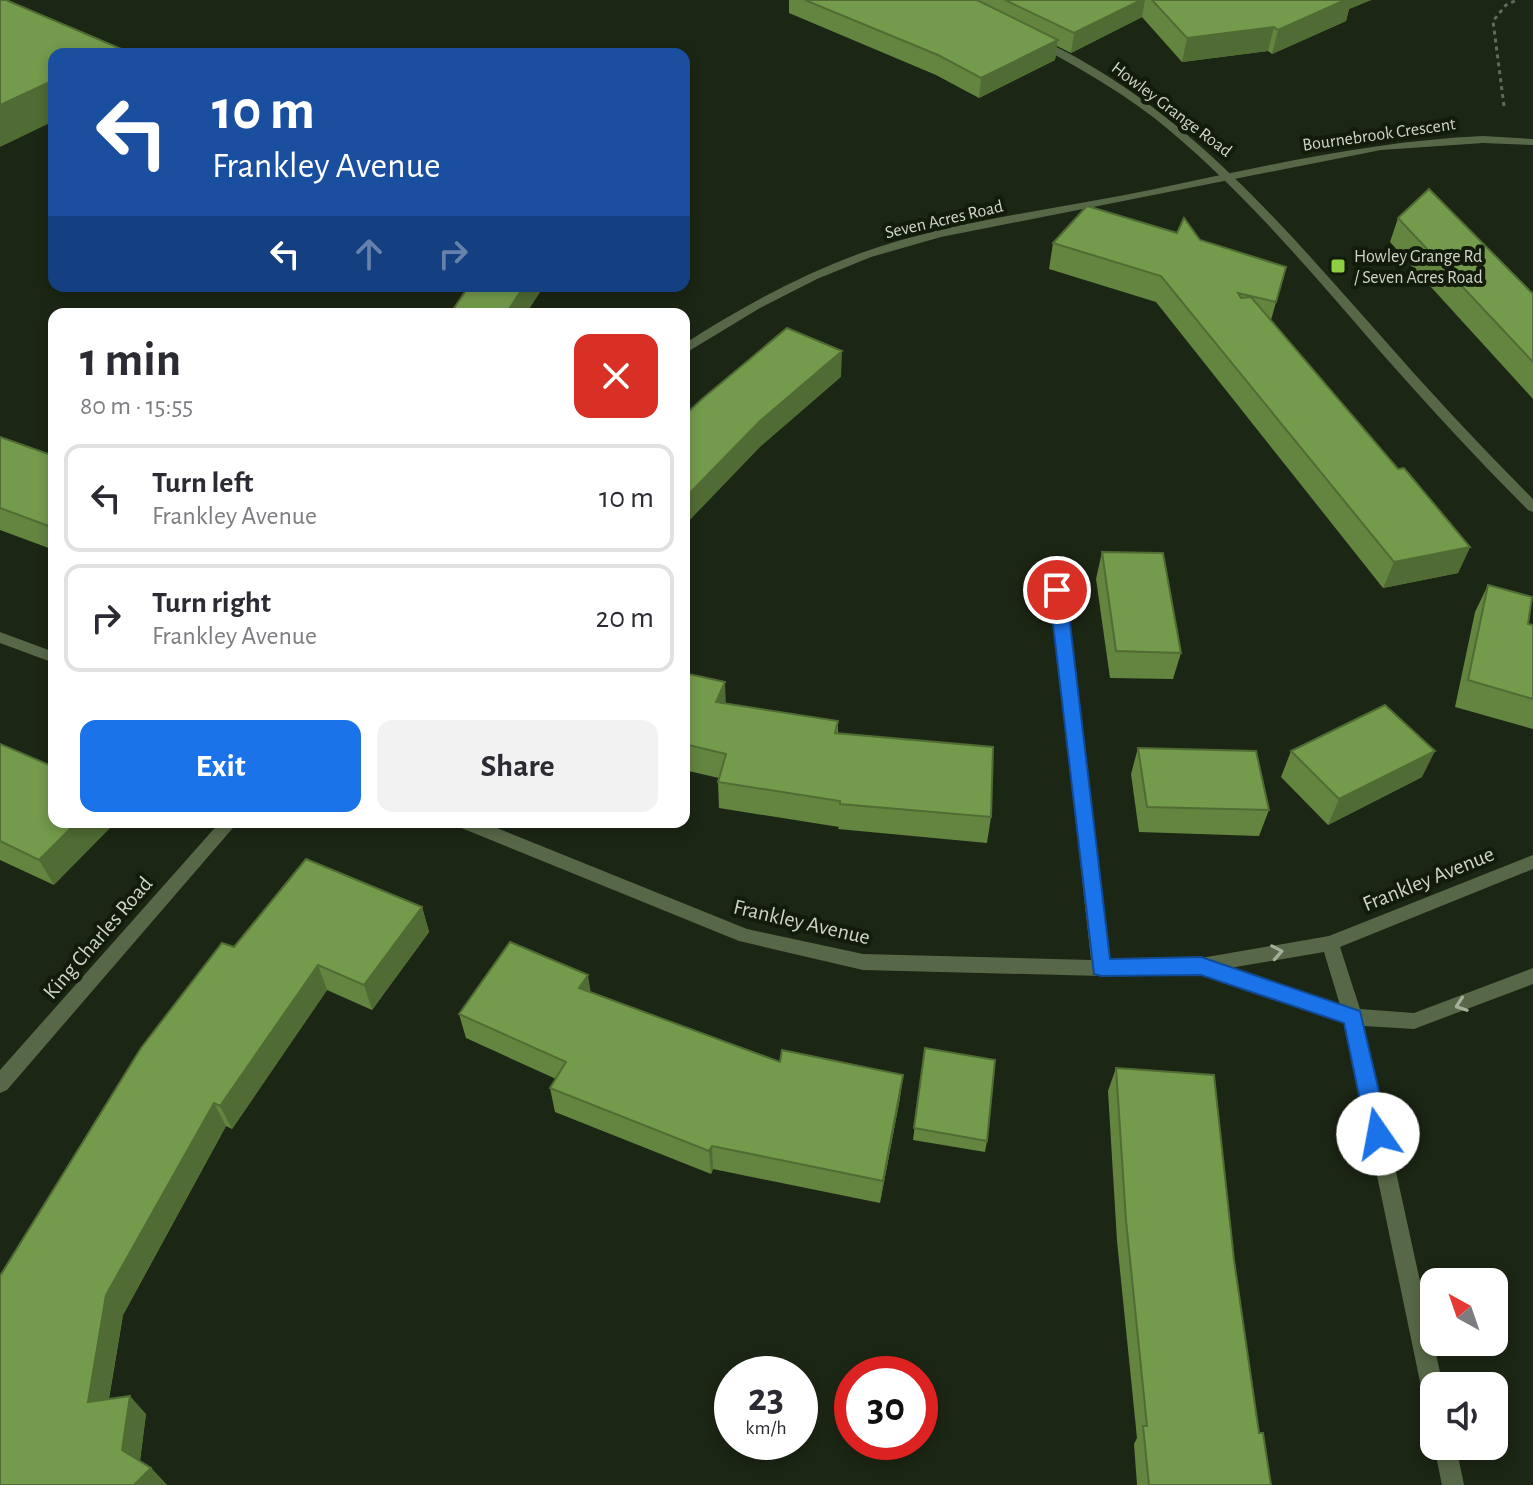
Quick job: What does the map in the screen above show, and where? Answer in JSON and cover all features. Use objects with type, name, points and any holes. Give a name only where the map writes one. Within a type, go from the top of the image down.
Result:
[{"type":"street","name":"Howley Grange Road","points":[[1027,37],[1119,87],[1181,133],[1232,177],[1466,441],[1533,507]]},
{"type":"street","name":"Bournebrook Crescent","points":[[1232,177],[1360,151],[1463,139],[1533,142]]},
{"type":"street","name":"Seven Acres Road","points":[[690,346],[742,312],[832,268],[914,240],[1232,177]]},
{"type":"street","points":[[1057,590],[1101,968]]},
{"type":"street","points":[[0,637],[48,656]]},
{"type":"street","name":"King Charles Road","points":[[0,1084],[225,828]]},
{"type":"street","name":"Frankley Avenue","points":[[480,828],[760,939],[863,962],[1101,968],[1201,966],[1330,943],[1533,862]]},
{"type":"street","points":[[1330,943],[1353,1017],[1429,1372]]},
{"type":"street","name":"Frankley Avenue","points":[[1201,966],[1353,1017],[1414,1021],[1533,976]]},
{"type":"street","points":[[1448,1460],[1453,1485]]},
{"type":"path","points":[[1516,140],[1502,100],[1493,21],[1506,5],[1517,0]]},
{"type":"building","points":[[0,0],[119,48],[48,48],[48,83],[0,105]]},
{"type":"building","points":[[805,0],[977,0],[1058,40],[981,78],[938,55]]},
{"type":"building","points":[[1005,0],[1141,0],[1074,33]]},
{"type":"building","points":[[1152,0],[1345,0],[1278,30],[1274,27],[1187,38]]},
{"type":"building","points":[[1429,189],[1533,294],[1533,362],[1398,218]]},
{"type":"building","points":[[1087,206],[1177,233],[1184,218],[1200,240],[1286,267],[1276,302],[1238,293],[1241,298],[1251,297],[1398,469],[1404,468],[1470,547],[1394,562],[1161,276],[1053,243]]},
{"type":"building","points":[[465,292],[520,292],[510,308],[454,308]]},
{"type":"building","points":[[787,328],[842,351],[760,421],[690,493],[690,410]]},
{"type":"building","points":[[0,437],[48,454],[48,526],[0,508]]},
{"type":"building","points":[[1102,552],[1163,553],[1181,653],[1116,651]]},
{"type":"building","points":[[1488,585],[1532,597],[1528,624],[1533,625],[1533,699],[1468,680]]},
{"type":"building","points":[[690,674],[725,682],[716,702],[838,721],[835,733],[993,747],[991,817],[840,804],[840,801],[718,782],[726,754],[690,745]]},
{"type":"building","points":[[1385,705],[1435,751],[1339,799],[1291,751]]},
{"type":"building","points":[[0,744],[48,764],[48,828],[71,828],[39,860],[0,841]]},
{"type":"building","points":[[1138,748],[1256,751],[1269,810],[1147,807]]},
{"type":"building","points":[[306,859],[422,907],[364,985],[318,965],[220,1106],[214,1103],[106,1295],[88,1402],[130,1396],[122,1450],[151,1468],[134,1485],[0,1485],[0,1276],[141,1048],[222,943],[234,947]]},
{"type":"building","points":[[510,942],[588,975],[579,988],[780,1062],[782,1050],[903,1075],[883,1181],[712,1146],[709,1151],[550,1088],[566,1062],[459,1014]]},
{"type":"building","points":[[925,1048],[995,1060],[987,1141],[914,1128]]},
{"type":"building","points":[[1116,1068],[1214,1075],[1234,1260],[1259,1433],[1263,1433],[1271,1485],[1149,1485],[1143,1426],[1147,1426],[1126,1220]]},
{"type":"place","name":"Howley Grange Rd / Seven Acres Road","points":[[1338,266]]},
{"type":"route","points":[[1057,590],[1101,968],[1201,966],[1353,1017],[1378,1134]]}]
